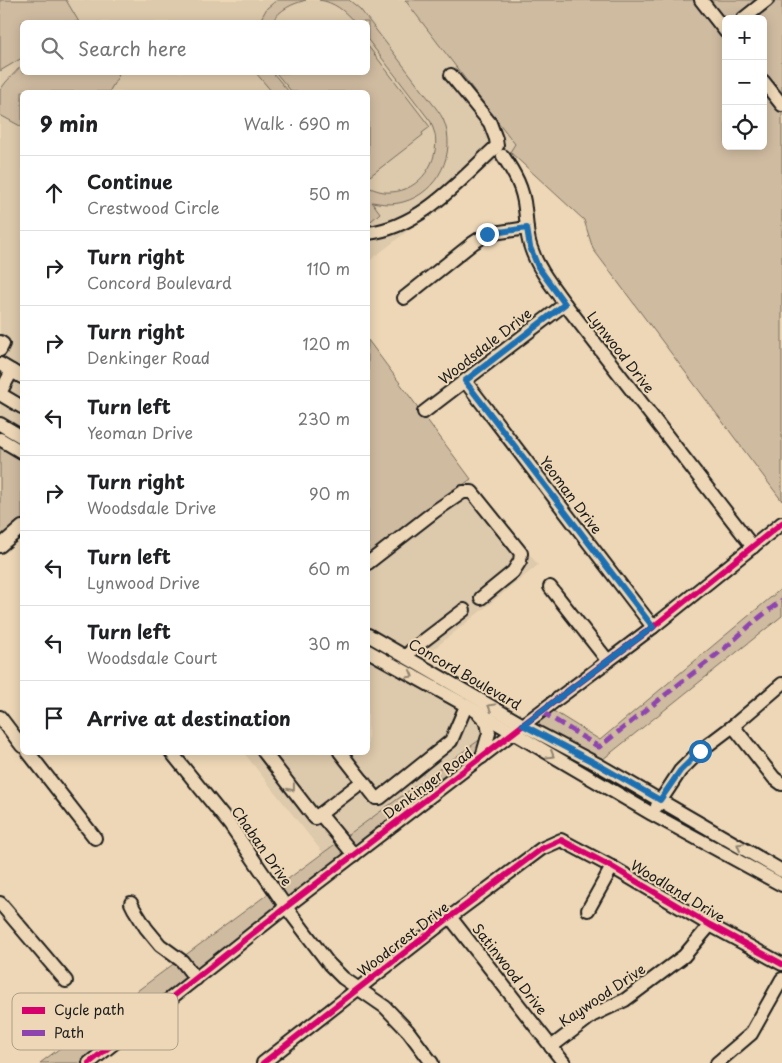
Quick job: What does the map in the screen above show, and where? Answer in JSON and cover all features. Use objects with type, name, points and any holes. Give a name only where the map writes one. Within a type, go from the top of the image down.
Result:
[{"type":"street","points":[[701,0],[722,27]]},
{"type":"street","points":[[748,15],[766,0]]},
{"type":"street","points":[[370,233],[400,224],[437,202],[497,146],[490,123],[451,75]]},
{"type":"street","points":[[767,86],[782,105]]},
{"type":"street","name":"Lynwood Drive","points":[[503,156],[515,173],[521,190],[526,209],[530,247],[538,267],[753,547]]},
{"type":"street","points":[[404,298],[487,234],[527,228]]},
{"type":"street","name":"Woodsdale Drive","points":[[424,412],[565,304]]},
{"type":"street","points":[[0,342],[3,344],[0,350]]},
{"type":"street","points":[[0,364],[17,374],[0,394],[20,406]]},
{"type":"street","name":"Yeoman Drive","points":[[465,381],[653,627]]},
{"type":"street","points":[[0,424],[20,436]]},
{"type":"street","points":[[0,439],[20,451]]},
{"type":"street","points":[[370,561],[435,511],[463,492],[472,492],[521,553],[520,561],[513,572],[481,598]]},
{"type":"street","name":"Denkinger Road","points":[[178,993],[286,907],[653,627],[782,523]]},
{"type":"street","points":[[0,546],[20,529]]},
{"type":"street","points":[[550,587],[608,661]]},
{"type":"street","points":[[406,656],[464,610]]},
{"type":"street","name":"Concord Boulevard","points":[[370,636],[406,656],[652,814],[782,885]]},
{"type":"street","name":"Concord Boulevard","points":[[370,651],[478,712],[597,764],[782,871]]},
{"type":"street","points":[[652,814],[680,771],[700,751],[733,726],[782,684]]},
{"type":"street","points":[[344,757],[376,798],[380,798],[451,741],[466,706]]},
{"type":"street","points":[[478,712],[487,722],[489,733],[482,758]]},
{"type":"street","points":[[0,717],[20,743]]},
{"type":"street","points":[[733,726],[774,778],[782,784]]},
{"type":"street","points":[[30,755],[95,838]]},
{"type":"street","name":"Chaban Drive","points":[[173,755],[230,825],[286,907],[329,964],[343,978],[384,1007],[408,1031],[432,1063]]},
{"type":"street","points":[[266,755],[315,818],[363,781]]},
{"type":"street","points":[[320,814],[354,855]]},
{"type":"street","name":"Woodland Drive","points":[[561,840],[782,964]]},
{"type":"street","name":"Woodcrest Drive","points":[[262,1063],[541,849],[561,840]]},
{"type":"street","points":[[588,910],[612,867]]},
{"type":"street","points":[[131,902],[146,928],[160,945],[182,961],[196,979]]},
{"type":"street","points":[[1,906],[66,981]]},
{"type":"street","name":"Satinwood Drive","points":[[450,917],[564,1063]]},
{"type":"street","name":"Kaywood Drive","points":[[551,1047],[593,1016],[625,1000],[684,956],[710,925]]},
{"type":"street","points":[[717,1063],[751,1034],[782,979]]},
{"type":"street","name":"Denkinger Road","points":[[88,1063],[105,1050]]},
{"type":"shaded area","points":[[0,0],[405,0],[515,144],[510,152],[370,260],[370,90],[20,90],[20,436],[0,424]]},
{"type":"shaded area","points":[[0,0],[66,0],[78,20],[20,20],[20,59],[0,71]]},
{"type":"shaded area","points":[[277,0],[306,0],[287,8],[274,20],[260,20],[267,8]]},
{"type":"shaded area","points":[[319,0],[349,0],[360,9],[368,20],[352,20],[347,14],[330,3]]},
{"type":"shaded area","points":[[405,0],[782,0],[782,501],[593,249],[584,220],[510,152],[515,144]]},
{"type":"shaded area","points":[[370,22],[438,111],[447,132],[448,145],[442,170],[426,190],[415,197],[395,204],[372,202],[380,213],[371,221],[370,188],[382,192],[401,190],[411,186],[426,173],[431,164],[436,144],[431,122],[370,43]]},
{"type":"shaded area","points":[[370,49],[430,127],[422,133],[423,135],[370,176],[370,90],[290,90],[278,75],[370,75]]},
{"type":"shaded area","points":[[20,67],[20,75],[119,75],[110,90],[20,90],[20,126],[0,115],[0,90]]},
{"type":"shaded area","points":[[258,75],[275,75],[287,90],[270,90]]},
{"type":"shaded area","points":[[370,343],[471,479],[370,553]]},
{"type":"shaded area","points":[[0,439],[20,451],[20,529],[0,546]]},
{"type":"shaded area","points":[[471,479],[538,565],[416,663],[370,636],[370,553]]},
{"type":"shaded area","points":[[782,588],[782,616],[597,764],[523,725],[547,707],[600,740]]},
{"type":"shaded area","points":[[370,652],[478,712],[489,733],[323,853],[246,755],[370,755]]},
{"type":"shaded area","points":[[489,733],[482,757],[178,994],[134,993]]},
{"type":"shaded area","points":[[58,1050],[106,1050],[89,1063],[40,1063]]},
{"type":"marked path","points":[[542,712],[599,747],[725,648],[782,600]]},
{"type":"cycle path","points":[[177,993],[286,907],[653,627],[782,523]]},
{"type":"cycle path","points":[[263,1063],[450,917],[541,849],[561,840],[782,964]]},
{"type":"cycle path","points":[[89,1063],[105,1050]]},
{"type":"route","points":[[487,234],[527,228],[530,247],[538,267],[565,304],[465,381],[653,627],[523,725],[660,800],[680,771],[700,751]]}]
